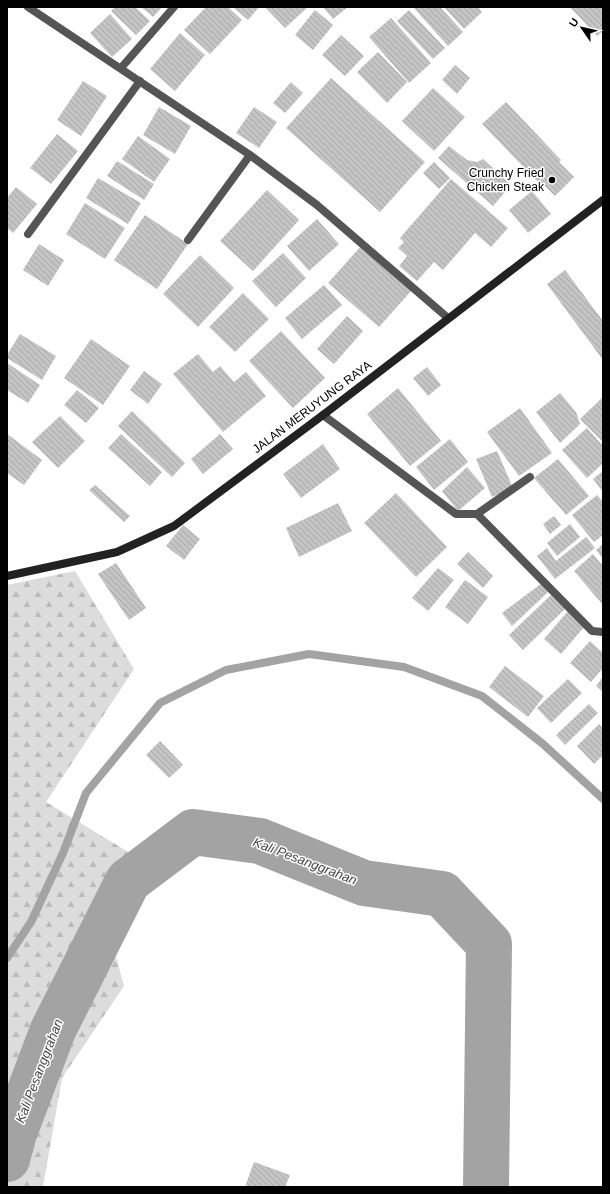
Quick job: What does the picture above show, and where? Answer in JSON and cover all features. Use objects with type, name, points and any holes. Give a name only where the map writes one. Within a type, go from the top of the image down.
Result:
[{"type":"main road","name":"JALAN MERUYUNG RAYA","points":[[7,576],[117,552],[174,526],[323,415],[603,200]]},
{"type":"street","points":[[28,7],[250,154],[317,205],[448,318]]},
{"type":"street","points":[[121,68],[174,7]]},
{"type":"street","points":[[28,234],[140,81]]},
{"type":"street","points":[[188,240],[250,154]]},
{"type":"street","points":[[323,415],[456,514],[477,514],[530,477]]},
{"type":"street","points":[[477,514],[592,631],[603,632]]},
{"type":"green space","points":[[75,571],[134,669],[46,802],[143,861],[106,920],[124,986],[62,1078],[43,1187],[7,1187],[7,585]]},
{"type":"building","points":[[115,7],[135,7],[150,21],[136,35],[111,11]]},
{"type":"building","points":[[141,7],[162,7],[153,17]]},
{"type":"building","points":[[206,7],[228,7],[242,20],[210,54],[184,30]]},
{"type":"building","points":[[233,7],[259,7],[248,20]]},
{"type":"building","points":[[265,7],[308,7],[285,28]]},
{"type":"building","points":[[323,7],[348,7],[333,19]]},
{"type":"building","points":[[413,7],[440,7],[463,32],[448,46]]},
{"type":"building","points":[[444,7],[478,7],[482,12],[464,29]]},
{"type":"building","points":[[570,7],[603,7],[603,31],[597,36]]},
{"type":"building","points":[[315,10],[333,25],[313,50],[295,35]]},
{"type":"building","points":[[409,10],[445,48],[433,59],[397,21]]},
{"type":"building","points":[[110,14],[132,39],[112,57],[90,33]]},
{"type":"building","points":[[391,18],[431,63],[409,83],[369,37]]},
{"type":"building","points":[[180,33],[205,55],[175,91],[150,69]]},
{"type":"building","points":[[341,35],[364,56],[345,76],[322,55]]},
{"type":"building","points":[[378,52],[407,82],[387,103],[357,72]]},
{"type":"building","points":[[455,65],[470,78],[457,94],[442,80]]},
{"type":"building","points":[[331,78],[425,162],[380,212],[286,128]]},
{"type":"building","points":[[83,81],[107,96],[81,136],[57,120]]},
{"type":"building","points":[[291,82],[303,93],[285,113],[273,103]]},
{"type":"building","points":[[433,88],[465,117],[434,151],[402,121]]},
{"type":"building","points":[[506,102],[561,160],[559,162],[574,177],[555,196],[540,181],[548,172],[538,182],[482,124]]},
{"type":"building","points":[[159,107],[191,126],[175,154],[143,135]]},
{"type":"building","points":[[254,107],[277,122],[259,148],[236,133]]},
{"type":"building","points":[[57,134],[78,151],[51,184],[30,168]]},
{"type":"building","points":[[138,136],[170,159],[154,182],[122,159]]},
{"type":"building","points":[[449,146],[467,160],[477,162],[483,159],[511,185],[493,206],[438,158]]},
{"type":"building","points":[[117,161],[154,184],[144,200],[107,176]]},
{"type":"building","points":[[434,162],[450,178],[439,189],[423,173]]},
{"type":"building","points":[[98,178],[141,203],[128,224],[86,198]]},
{"type":"building","points":[[451,179],[508,228],[491,247],[475,233],[443,270],[434,262],[417,281],[399,266],[407,256],[398,248],[404,242],[400,238]]},
{"type":"building","points":[[16,187],[37,204],[13,233],[7,228],[7,198]]},
{"type":"building","points":[[267,190],[299,220],[253,271],[220,241]]},
{"type":"building","points":[[532,191],[551,214],[528,233],[509,210]]},
{"type":"building","points":[[85,203],[125,228],[105,259],[66,234]]},
{"type":"building","points":[[145,215],[188,244],[157,289],[114,260]]},
{"type":"building","points":[[317,219],[339,244],[309,271],[287,246]]},
{"type":"building","points":[[39,244],[64,260],[48,286],[23,270]]},
{"type":"building","points":[[361,246],[412,290],[379,327],[328,283]]},
{"type":"building","points":[[283,253],[306,278],[276,307],[252,281]]},
{"type":"building","points":[[200,255],[234,288],[198,327],[163,294]]},
{"type":"building","points":[[565,270],[603,321],[603,360],[547,284]]},
{"type":"building","points":[[324,285],[342,305],[302,339],[285,318]]},
{"type":"building","points":[[243,293],[269,319],[235,352],[209,327]]},
{"type":"building","points":[[347,316],[363,331],[334,364],[317,349]]},
{"type":"building","points":[[281,331],[325,378],[293,408],[249,361]]},
{"type":"building","points":[[20,334],[56,356],[42,380],[7,358],[7,355]]},
{"type":"building","points":[[91,339],[130,366],[103,405],[64,378]]},
{"type":"building","points":[[198,354],[213,372],[220,366],[234,382],[246,372],[266,396],[223,432],[173,374]]},
{"type":"building","points":[[7,363],[40,385],[28,403],[7,390]]},
{"type":"building","points":[[427,367],[441,385],[428,396],[413,378]]},
{"type":"building","points":[[144,371],[162,384],[148,404],[130,390]]},
{"type":"building","points":[[398,388],[441,441],[410,466],[367,414]]},
{"type":"building","points":[[77,390],[99,408],[86,423],[64,405]]},
{"type":"building","points":[[560,393],[576,412],[580,424],[560,443],[536,412]]},
{"type":"building","points":[[603,397],[603,442],[580,419]]},
{"type":"building","points":[[520,408],[552,453],[519,476],[487,432]]},
{"type":"building","points":[[132,411],[185,463],[172,477],[118,426]]},
{"type":"building","points":[[60,416],[85,441],[58,468],[32,442]]},
{"type":"building","points":[[587,428],[603,446],[603,463],[587,478],[562,450]]},
{"type":"building","points":[[7,434],[42,460],[24,485],[7,473]]},
{"type":"building","points":[[121,434],[162,472],[150,486],[108,448]]},
{"type":"building","points":[[220,434],[233,449],[203,474],[191,459]]},
{"type":"building","points":[[450,439],[468,462],[434,490],[416,467]]},
{"type":"building","points":[[323,444],[340,469],[301,498],[283,474]]},
{"type":"building","points":[[497,451],[513,488],[492,497],[476,459]]},
{"type":"building","points":[[558,459],[589,496],[566,515],[534,478]]},
{"type":"building","points":[[467,467],[485,488],[458,511],[442,491]]},
{"type":"building","points":[[603,471],[603,492],[593,479]]},
{"type":"building","points":[[95,485],[130,516],[124,522],[89,490]]},
{"type":"building","points":[[396,493],[447,547],[416,577],[364,523]]},
{"type":"building","points":[[597,495],[603,502],[603,535],[594,542],[572,515]]},
{"type":"building","points":[[338,503],[352,531],[299,557],[286,528]]},
{"type":"building","points":[[554,516],[561,525],[550,534],[543,524]]},
{"type":"building","points":[[570,524],[580,537],[557,556],[547,543]]},
{"type":"building","points":[[183,525],[200,539],[184,560],[166,546]]},
{"type":"building","points":[[586,537],[595,548],[555,579],[537,556],[547,548],[556,561]]},
{"type":"building","points":[[603,544],[603,559],[596,550]]},
{"type":"building","points":[[468,552],[493,576],[483,588],[457,564]]},
{"type":"building","points":[[593,554],[603,566],[603,605],[574,571]]},
{"type":"building","points":[[116,563],[146,608],[129,620],[98,574]]},
{"type":"building","points":[[438,568],[454,580],[428,611],[412,598]]},
{"type":"building","points":[[465,580],[488,597],[468,624],[445,607]]},
{"type":"building","points":[[542,583],[548,592],[512,626],[502,613]]},
{"type":"building","points":[[551,595],[565,609],[523,650],[509,635]]},
{"type":"building","points":[[568,611],[585,626],[561,654],[544,639]]},
{"type":"building","points":[[590,641],[603,653],[603,668],[591,682],[570,663]]},
{"type":"building","points":[[505,666],[544,696],[528,717],[489,687]]},
{"type":"building","points":[[603,677],[603,692],[596,686]]},
{"type":"building","points":[[568,679],[582,693],[551,723],[537,708]]},
{"type":"building","points":[[589,704],[598,713],[565,745],[556,735]]},
{"type":"building","points":[[599,724],[603,728],[603,755],[594,764],[577,746]]},
{"type":"building","points":[[160,741],[183,765],[169,778],[146,755]]},
{"type":"building","points":[[254,1162],[290,1175],[285,1187],[245,1187]]},
{"type":"waterway","points":[[7,958],[31,922],[63,853],[86,793],[160,703],[226,670],[309,654],[404,667],[482,696],[543,744],[603,799]]},
{"type":"waterway","name":"Kali Pesanggrahan","points":[[7,1159],[14,1133],[53,1030],[128,881],[193,832],[260,841],[364,883],[442,894],[489,944],[486,1187]]},
{"type":"place","name":"Crunchy Fried Chicken Steak","points":[[552,180]]}]
